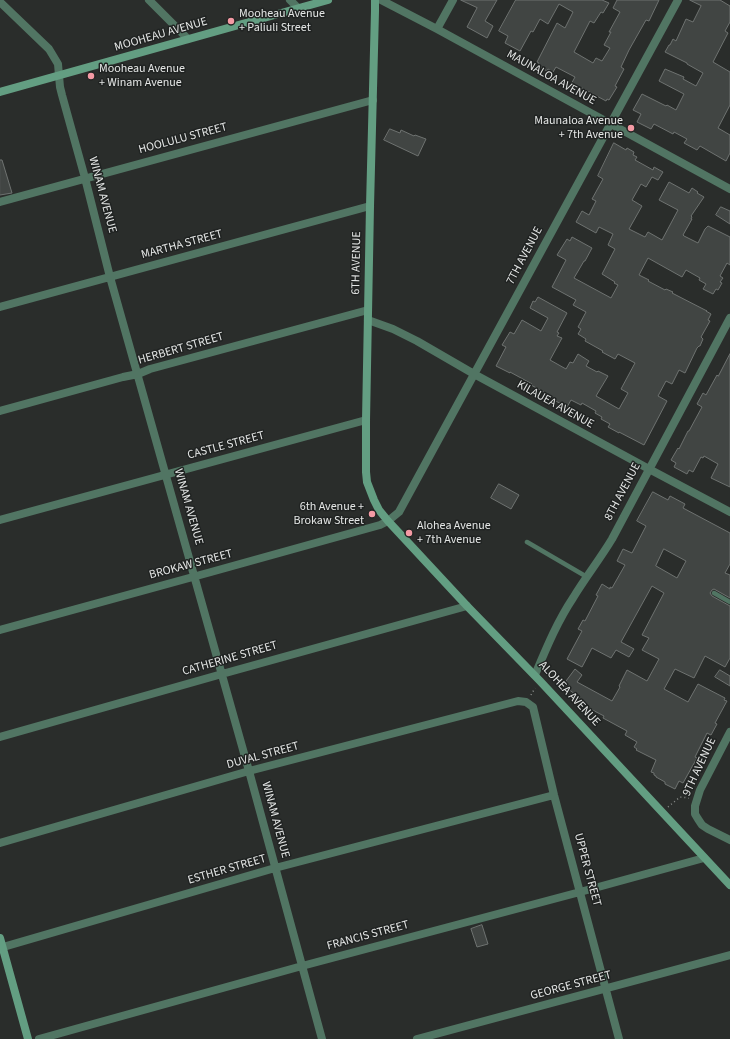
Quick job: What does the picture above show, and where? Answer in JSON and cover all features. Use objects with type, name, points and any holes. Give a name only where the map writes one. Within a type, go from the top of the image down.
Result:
[{"type":"street","points":[[149,0],[188,39]]},
{"type":"street","points":[[290,0],[298,8]]},
{"type":"street","name":"MOOHEAU AVENUE","points":[[0,92],[328,0]]},
{"type":"street","name":"6TH AVENUE","points":[[374,0],[366,472],[370,490],[379,510],[388,521]]},
{"type":"street","name":"MAUNALOA AVENUE","points":[[381,0],[438,29],[730,189]]},
{"type":"street","points":[[438,29],[453,0]]},
{"type":"street","name":"7TH AVENUE","points":[[388,521],[399,512],[678,0]]},
{"type":"street","name":"WINAM AVENUE","points":[[0,2],[49,49],[58,64],[60,87],[86,178],[110,277],[195,576],[322,1039]]},
{"type":"street","name":"HOOLULU STREET","points":[[0,202],[373,100]]},
{"type":"street","name":"MARTHA STREET","points":[[0,307],[370,206]]},
{"type":"street","name":"HERBERT STREET","points":[[0,411],[368,310]]},
{"type":"street","name":"8TH AVENUE","points":[[537,678],[551,638],[561,619],[612,539],[730,318]]},
{"type":"street","name":"KILAUEA AVENUE","points":[[368,320],[393,329],[417,341],[474,374],[730,512]]},
{"type":"street","name":"CASTLE STREET","points":[[0,520],[366,420]]},
{"type":"street","name":"BROKAW STREET","points":[[0,630],[380,525],[388,521]]},
{"type":"street","name":"ALOHEA AVENUE","points":[[388,521],[730,885]]},
{"type":"street","name":"CATHERINE STREET","points":[[0,737],[467,606]]},
{"type":"street","name":"DUVAL STREET","points":[[0,843],[249,771],[518,701],[530,704]]},
{"type":"street","name":"UPPER STREET","points":[[530,704],[620,1039]]},
{"type":"street","name":"9TH AVENUE","points":[[730,732],[700,790],[695,806],[695,814],[702,825],[730,840]]},
{"type":"street","name":"ESTHER STREET","points":[[1,948],[275,868],[554,795]]},
{"type":"street","name":"FRANCIS STREET","points":[[40,1039],[302,966],[704,858]]},
{"type":"street","points":[[0,938],[1,948],[28,1039]]},
{"type":"street","name":"GEORGE STREET","points":[[417,1039],[730,955]]},
{"type":"lane","points":[[527,542],[587,577]]},
{"type":"lane","points":[[714,593],[730,602]]},
{"type":"path","points":[[530,704],[537,678]]},
{"type":"path","points":[[662,813],[680,797]]},
{"type":"building","points":[[461,0],[497,0],[485,21],[493,26],[487,38],[467,27],[477,8]]},
{"type":"building","points":[[516,0],[602,0],[609,3],[594,23],[590,21],[574,52],[593,63],[596,58],[602,61],[610,48],[604,45],[620,12],[613,8],[617,0],[659,0],[649,21],[646,20],[629,50],[621,67],[624,69],[615,86],[617,87],[609,100],[607,99],[606,101],[582,88],[579,94],[569,88],[575,77],[556,67],[553,72],[548,69],[547,71],[538,66],[539,63],[537,62],[557,23],[565,28],[573,12],[559,4],[548,24],[540,19],[533,32],[531,31],[520,51],[505,43],[508,36],[499,31]]},
{"type":"building","points":[[690,0],[720,0],[730,6],[730,22],[725,31],[728,33],[713,62],[730,72],[730,105],[718,128],[730,135],[730,153],[726,161],[700,146],[697,150],[684,143],[687,139],[674,132],[673,134],[654,124],[651,129],[637,122],[641,114],[633,110],[642,94],[676,110],[684,94],[659,81],[665,69],[684,77],[683,79],[696,86],[703,73],[665,52],[673,39],[676,41],[686,19],[693,22],[701,6]]},
{"type":"building","points":[[390,129],[400,133],[401,130],[414,136],[415,135],[426,139],[418,156],[384,140]]},
{"type":"building","points":[[614,143],[626,150],[627,148],[634,152],[633,155],[637,157],[635,160],[653,170],[654,167],[663,172],[658,180],[652,177],[646,187],[641,184],[632,200],[642,206],[629,229],[645,237],[648,232],[662,240],[678,210],[659,200],[669,182],[689,193],[692,188],[704,197],[691,216],[692,219],[683,235],[684,236],[698,243],[708,226],[730,237],[730,265],[727,263],[720,276],[723,278],[720,282],[722,283],[718,290],[716,289],[713,294],[703,289],[706,284],[699,280],[700,278],[686,270],[682,277],[648,258],[639,275],[665,290],[666,289],[673,292],[672,293],[711,314],[708,320],[710,321],[701,337],[703,339],[700,346],[697,348],[685,373],[679,370],[672,384],[666,381],[658,396],[667,401],[644,445],[608,427],[610,424],[601,419],[602,417],[595,413],[596,411],[582,403],[581,405],[571,400],[567,407],[550,398],[551,396],[531,385],[532,384],[496,366],[506,347],[502,345],[510,332],[514,334],[522,320],[541,331],[548,318],[530,308],[533,301],[535,302],[538,297],[567,313],[557,332],[559,333],[557,336],[562,338],[550,360],[566,369],[570,362],[573,363],[578,354],[589,361],[586,366],[608,376],[596,396],[619,409],[628,393],[621,389],[635,363],[618,354],[615,359],[585,341],[586,339],[578,334],[581,329],[578,327],[586,312],[573,305],[576,300],[552,287],[566,260],[557,255],[567,239],[570,241],[572,237],[592,248],[574,278],[611,298],[618,285],[602,274],[615,249],[608,245],[613,234],[599,227],[596,233],[576,222],[582,211],[589,215],[596,201],[592,199],[603,179],[598,176]]},
{"type":"building","points":[[0,160],[2,160],[12,193],[0,195]]},
{"type":"building","points":[[721,207],[730,211],[730,224],[716,215]]},
{"type":"building","points":[[730,354],[730,487],[711,478],[718,464],[704,456],[703,458],[701,457],[693,472],[689,470],[687,474],[674,467],[676,463],[671,460],[678,448],[679,449],[702,407],[697,404],[703,393],[706,395]]},
{"type":"building","points":[[499,484],[519,495],[511,509],[491,498]]},
{"type":"building","points":[[653,492],[668,500],[670,496],[685,504],[683,508],[730,533],[730,564],[725,573],[730,575],[730,598],[714,589],[710,593],[712,596],[730,606],[730,658],[725,667],[705,656],[694,678],[675,669],[664,689],[688,702],[698,684],[725,698],[724,700],[727,701],[715,723],[717,724],[711,735],[707,733],[695,757],[697,758],[683,783],[679,781],[675,789],[665,784],[665,782],[651,772],[656,760],[636,750],[637,749],[634,747],[637,742],[625,735],[627,731],[603,718],[604,716],[581,704],[582,702],[578,700],[580,698],[563,685],[575,669],[582,675],[577,682],[612,701],[627,670],[647,681],[659,659],[642,650],[649,638],[642,635],[664,593],[652,586],[621,642],[634,649],[629,657],[616,650],[611,658],[592,648],[582,667],[567,659],[582,631],[578,629],[583,620],[585,621],[598,596],[596,595],[602,584],[610,589],[610,587],[612,588],[625,565],[617,561],[623,549],[632,553],[646,526],[637,521]],"holes":[[[664,549],[686,561],[677,578],[656,566]]]},
{"type":"building","points":[[720,670],[730,676],[730,686],[715,677]]},
{"type":"building","points":[[482,925],[488,944],[477,947],[471,929]]},
{"type":"place","name":"Mooheau Avenue + Paliuli Street","points":[[231,21]]},
{"type":"place","name":"Mooheau Avenue + Winam Avenue","points":[[91,76]]},
{"type":"place","name":"Maunaloa Avenue + 7th Avenue","points":[[631,128]]},
{"type":"place","name":"6th Avenue + Brokaw Street","points":[[372,514]]},
{"type":"place","name":"Alohea Avenue + 7th Avenue","points":[[409,533]]}]
